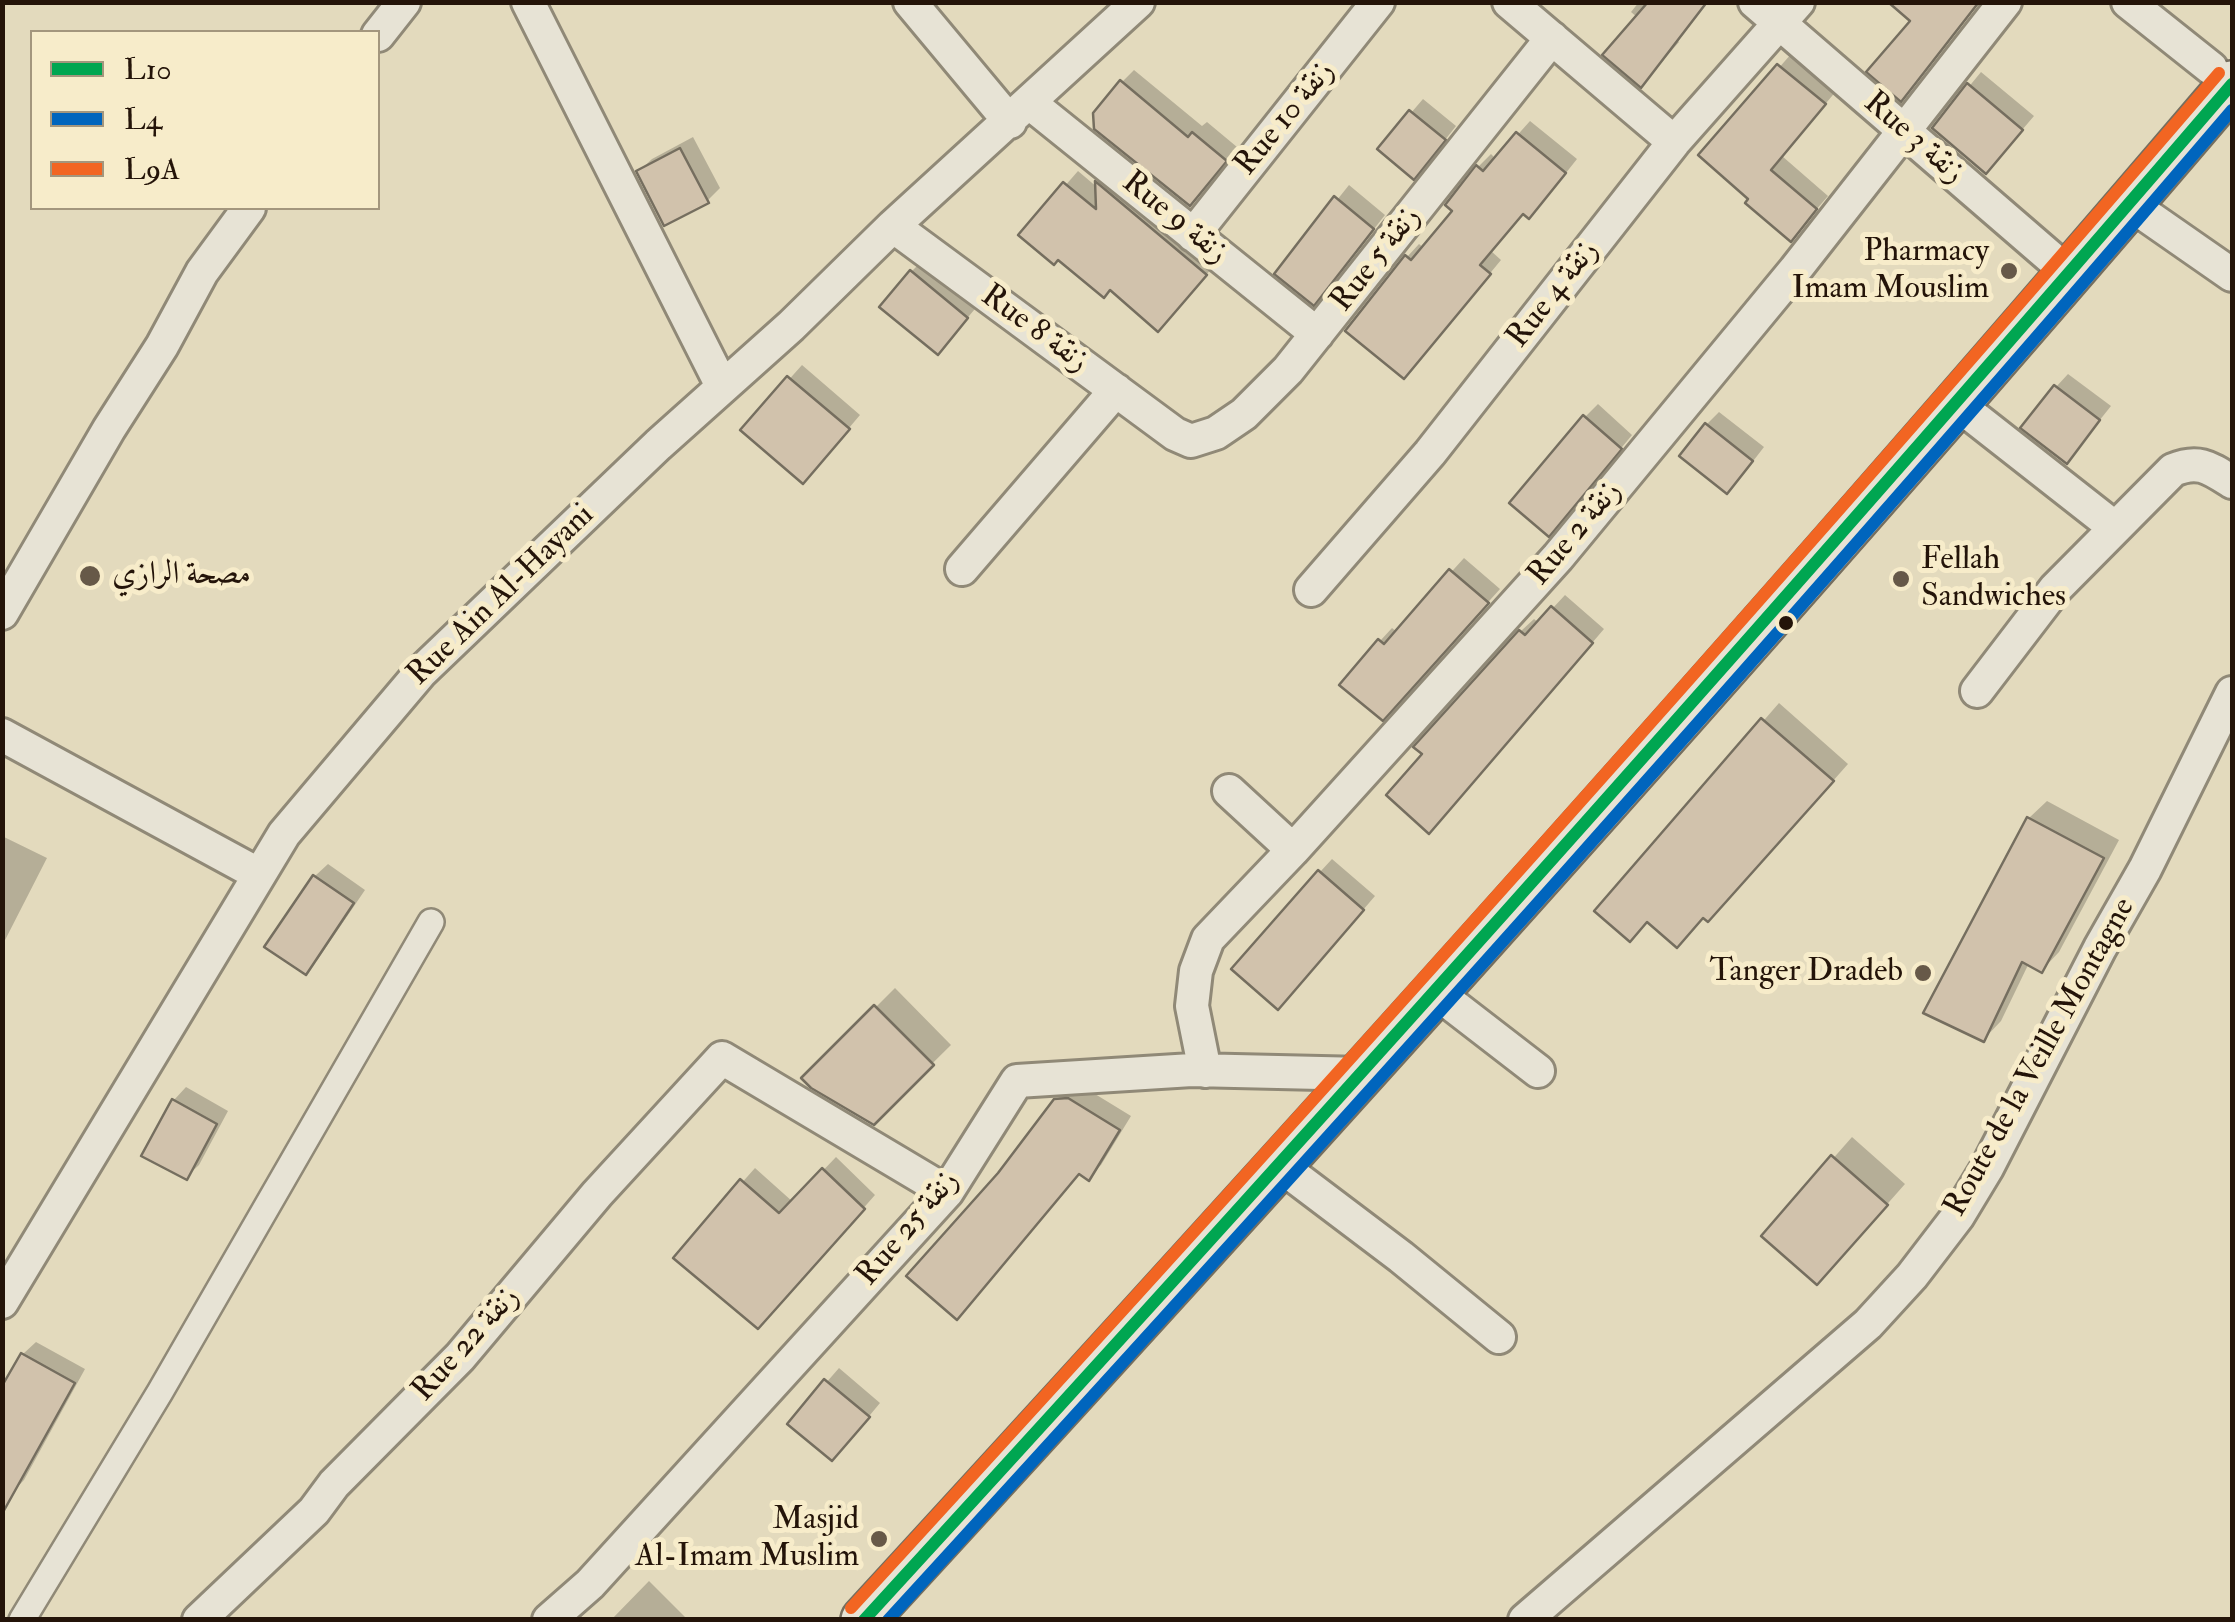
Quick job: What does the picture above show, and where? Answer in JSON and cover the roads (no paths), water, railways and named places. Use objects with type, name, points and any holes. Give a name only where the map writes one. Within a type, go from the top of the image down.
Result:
[{"type":"main road","points":[[864,1620],[1437,993],[2070,275],[2130,204],[2222,76]]},
{"type":"street","points":[[380,32],[404,2]]},
{"type":"street","points":[[528,2],[722,386]]},
{"type":"street","name":"Rue 9 زنقة","points":[[910,2],[1020,113],[1193,234],[1318,334]]},
{"type":"street","name":"Rue Ain Al-Hayani","points":[[2,1302],[284,834],[421,672],[893,226],[1138,2]]},
{"type":"street","name":"Rue 10 زنقة","points":[[1193,234],[1378,2]]},
{"type":"street","points":[[1509,2],[1674,142]]},
{"type":"street","name":"Rue 3 زنقة","points":[[1755,2],[1790,13],[1903,130],[2070,275]]},
{"type":"street","name":"Rue 2 زنقة","points":[[1205,1071],[1192,1006],[1196,970],[1208,939],[1558,557],[1795,270],[2005,2]]},
{"type":"street","points":[[2128,2],[2222,76]]},
{"type":"street","name":"Rue 4 زنقة","points":[[1311,590],[1430,453],[1674,142],[1790,13]]},
{"type":"street","name":"Rue 5 زنقة","points":[[1174,434],[1188,441],[1198,440],[1230,425],[1288,370],[1552,38]]},
{"type":"street","points":[[2130,204],[2232,275]]},
{"type":"street","points":[[2,613],[202,272],[248,210]]},
{"type":"street","name":"Rue 8 زنقة","points":[[893,226],[1174,434]]},
{"type":"street","points":[[962,568],[1116,390]]},
{"type":"street","points":[[1956,403],[2114,527]]},
{"type":"street","points":[[1976,691],[2055,588],[2172,470],[2202,463],[2232,482]]},
{"type":"street","name":"Route de la Veille Montagne","points":[[1525,1620],[1868,1324],[1912,1276],[1946,1231],[2021,1108],[2232,693]]},
{"type":"street","points":[[2,735],[258,874]]},
{"type":"street","points":[[1229,791],[1293,850]]},
{"type":"street","points":[[22,1620],[160,1392],[431,922]]},
{"type":"street","points":[[1437,993],[1538,1071]]},
{"type":"street","name":"Rue 22 زنقة","points":[[199,1620],[314,1510],[334,1484],[460,1358],[597,1194],[722,1058],[947,1192]]},
{"type":"street","name":"Rue 25 زنقة","points":[[550,1620],[590,1584],[947,1192],[1017,1081],[1205,1071],[1364,1074]]},
{"type":"street","points":[[1278,1164],[1499,1337]]},
{"type":"place","name":"Pharmacy Imam Mouslim","points":[[2009,271]]},
{"type":"place","name":"مصحة الرازي","points":[[90,576]]},
{"type":"place","name":"Fellah Sandwiches","points":[[1901,579]]},
{"type":"place","name":"Tanger Dradeb","points":[[1923,973]]},
{"type":"place","name":"Masjid Al-Imam Muslim","points":[[879,1539]]}]
